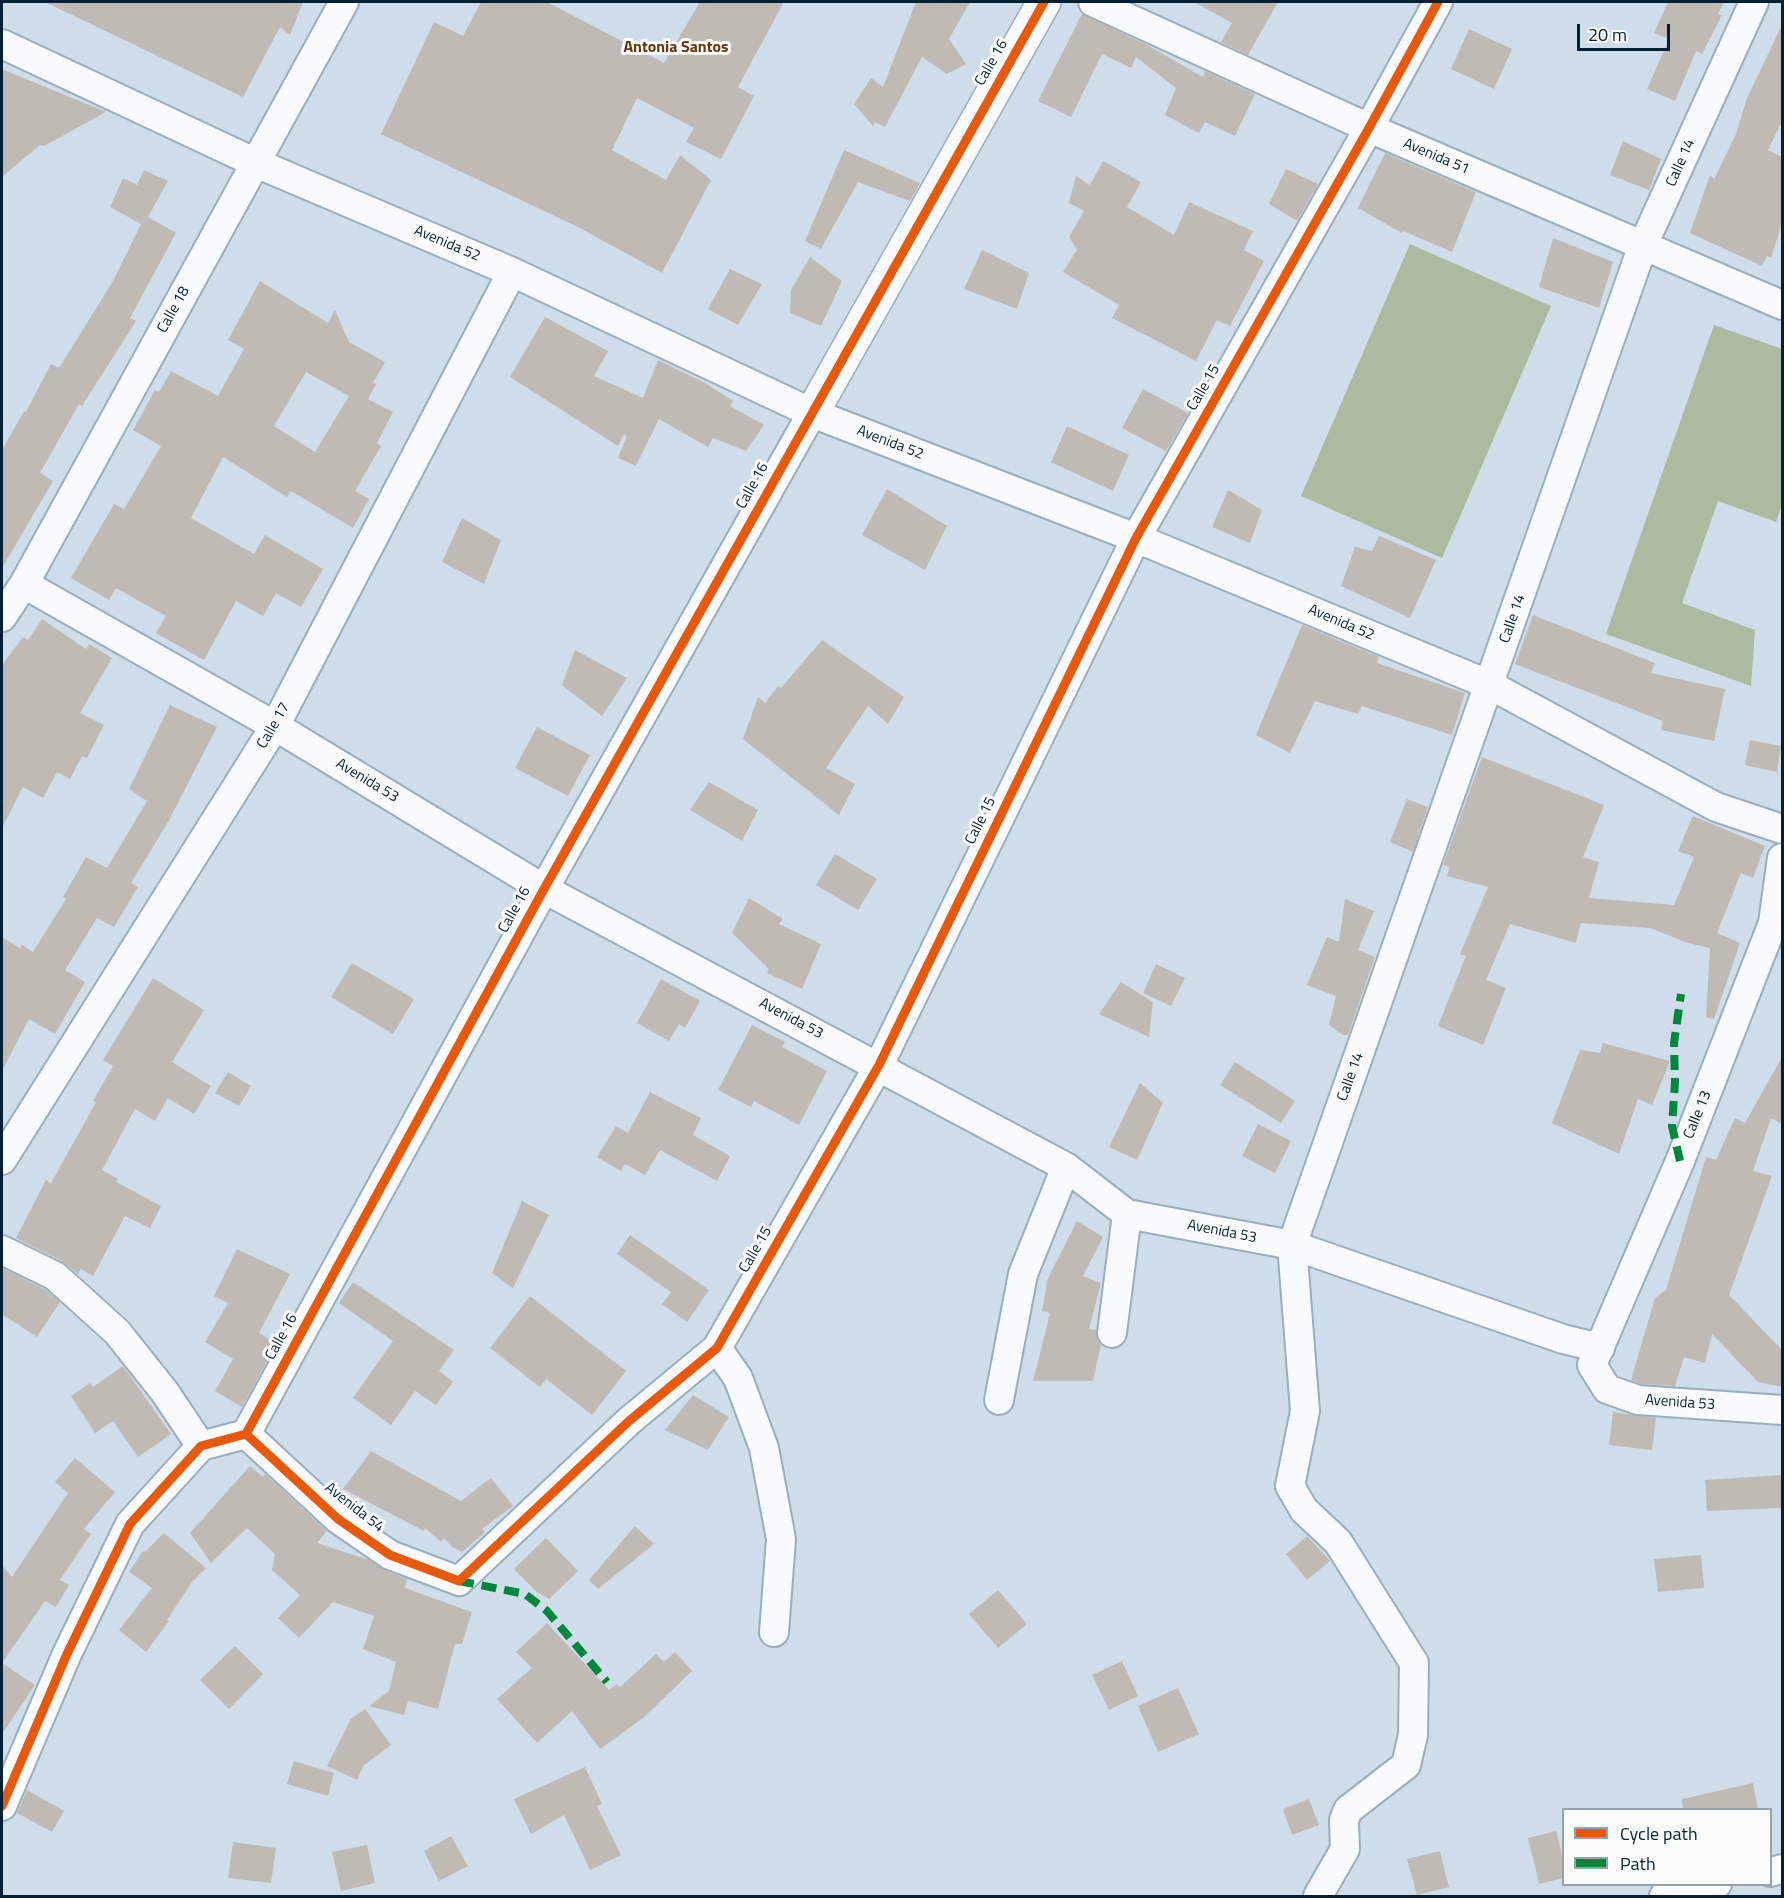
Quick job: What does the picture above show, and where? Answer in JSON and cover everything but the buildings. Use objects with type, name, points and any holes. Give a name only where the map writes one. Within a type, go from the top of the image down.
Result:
[{"type":"street","name":"Calle 18","points":[[3,612],[24,584],[344,2]]},
{"type":"street","name":"Calle 16","points":[[246,1434],[544,889],[1044,2]]},
{"type":"street","name":"Avenida 51","points":[[1093,2],[1369,128],[1782,305]]},
{"type":"street","name":"Calle 15","points":[[459,1581],[628,1421],[717,1348],[879,1065],[1136,538],[1438,2]]},
{"type":"street","name":"Calle 14","points":[[1292,1245],[1643,245],[1754,2]]},
{"type":"street","name":"Avenida 52","points":[[2,44],[256,163],[512,272],[812,413],[1136,538],[1490,685],[1716,807],[1782,829]]},
{"type":"street","name":"Calle 17","points":[[2,1160],[275,726],[512,272]]},
{"type":"street","name":"Avenida 53","points":[[24,584],[275,726],[544,889],[879,1065],[1066,1167],[1127,1214],[1292,1245],[1563,1339],[1596,1357],[1607,1389],[1638,1400],[1782,1410]]},
{"type":"street","name":"Calle 13","points":[[1596,1357],[1680,1161],[1773,923],[1782,858]]},
{"type":"street","points":[[999,1400],[1023,1274],[1066,1167]]},
{"type":"street","points":[[1112,1333],[1127,1214]]},
{"type":"street","points":[[1292,1245],[1305,1411],[1290,1486],[1304,1510],[1338,1542],[1414,1663],[1413,1735],[1406,1765],[1348,1810],[1344,1820],[1345,1849],[1318,1896]]},
{"type":"street","points":[[2,1250],[55,1276],[117,1332],[201,1446]]},
{"type":"street","points":[[717,1348],[738,1378],[764,1448],[781,1539],[774,1632]]},
{"type":"street","points":[[2,1806],[67,1653],[130,1524],[201,1446],[246,1434]]},
{"type":"street","name":"Avenida 54","points":[[246,1434],[338,1519],[390,1555],[459,1581]]},
{"type":"street","points":[[1664,1896],[1708,1886]]},
{"type":"green space","points":[[1410,244],[1551,306],[1442,558],[1301,496]]},
{"type":"green space","points":[[1714,325],[1782,349],[1782,504],[1776,522],[1718,501],[1682,603],[1755,630],[1751,686],[1606,634]]},
{"type":"marked path","points":[[1680,1161],[1672,1126],[1675,1082],[1674,1043],[1681,994]]},
{"type":"marked path","points":[[459,1581],[525,1594],[547,1611],[607,1682]]},
{"type":"cycle path","points":[[2,1806],[67,1654],[130,1524],[201,1446],[246,1434],[544,889],[1044,2]]},
{"type":"cycle path","points":[[246,1434],[338,1519],[390,1555],[459,1581],[629,1421],[717,1348],[879,1065],[1136,538],[1438,2]]},
{"type":"district","name":"Antonia Santos","points":[[676,48]]}]
